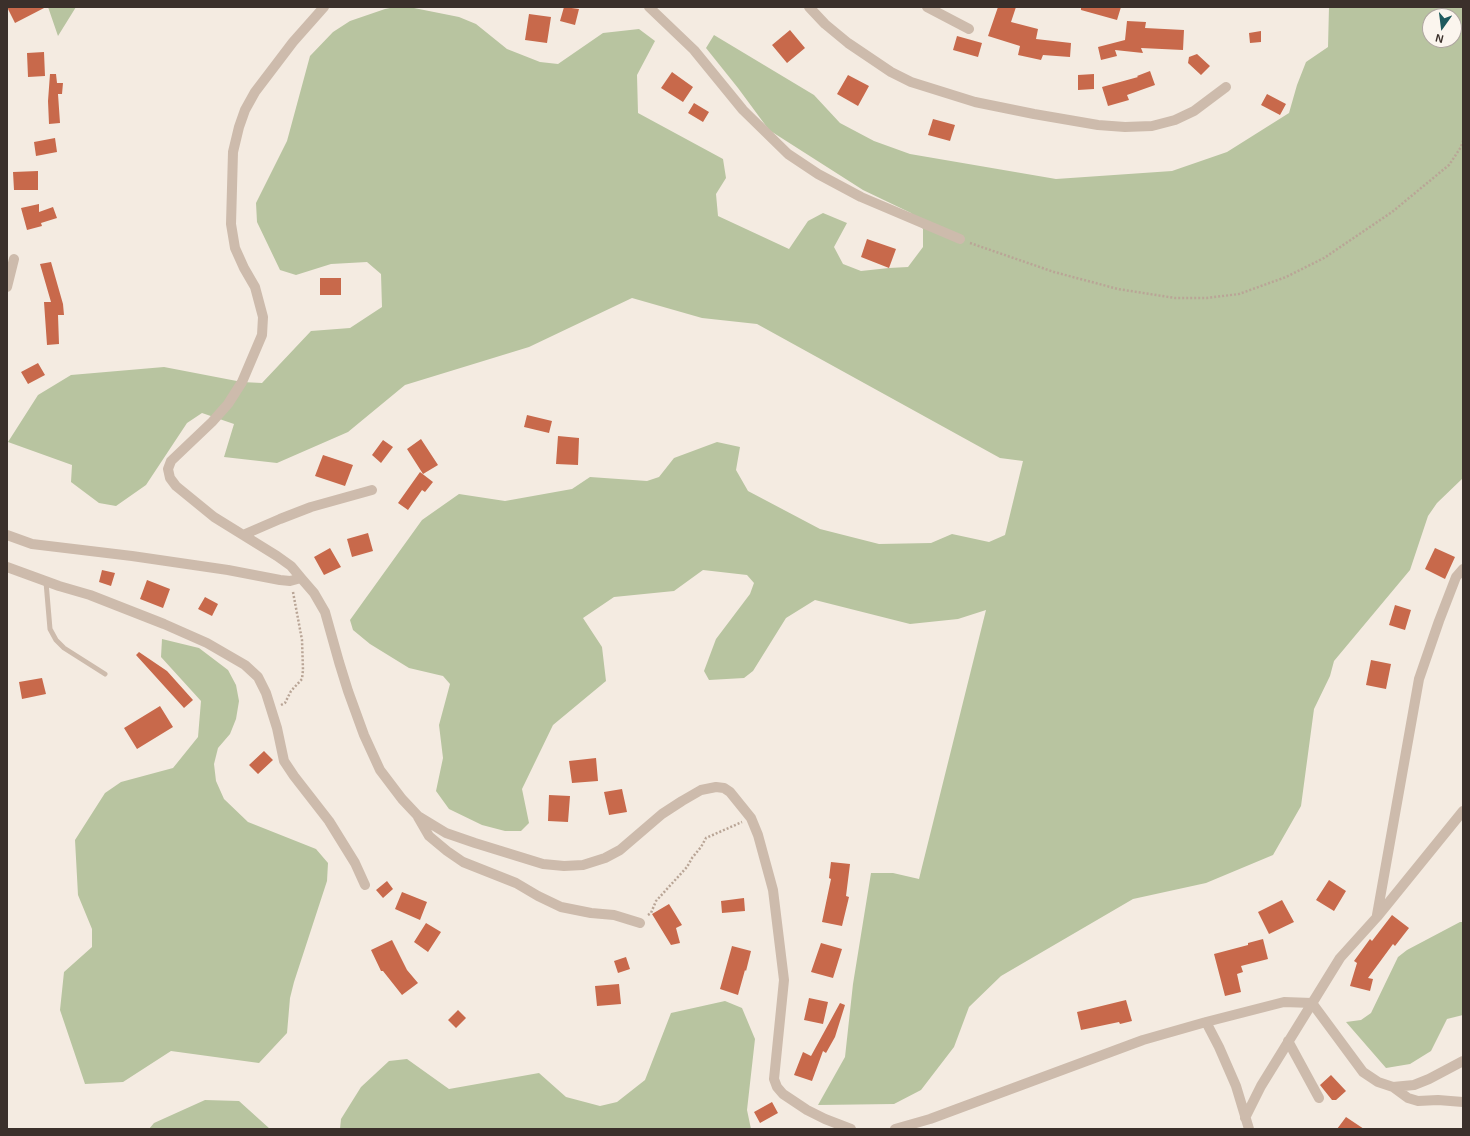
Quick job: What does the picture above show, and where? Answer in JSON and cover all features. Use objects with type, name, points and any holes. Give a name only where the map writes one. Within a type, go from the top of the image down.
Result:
[{"type":"street","points":[[324,7],[293,42],[255,92],[245,110],[239,127],[233,152],[231,224],[235,248],[255,287],[262,317],[262,335],[242,382],[228,404],[212,422],[171,461],[168,469],[170,478],[176,486],[214,517],[291,566],[314,593],[325,612],[338,662],[348,691],[364,736],[380,770],[402,799],[418,816],[429,836],[463,862],[516,883],[561,907],[576,911],[614,915],[640,923]]},
{"type":"street","points":[[649,7],[694,50],[743,110],[788,154],[818,174],[861,197],[960,239]]},
{"type":"street","points":[[809,7],[825,24],[848,43],[891,72],[911,82],[975,102],[1026,112],[1098,125],[1125,127],[1152,126],[1175,120],[1194,111],[1226,87]]},
{"type":"street","points":[[927,7],[969,30]]},
{"type":"street","points":[[7,287],[14,259]]},
{"type":"street","points":[[243,535],[312,507],[372,490]]},
{"type":"street","points":[[7,535],[32,544],[132,556],[228,570],[280,580],[301,578]]},
{"type":"street","points":[[7,567],[46,582],[90,595],[164,624],[214,647],[245,665],[258,677],[266,693],[284,762],[329,821],[355,863],[365,885]]},
{"type":"street","points":[[1377,917],[1419,679],[1456,577],[1463,569]]},
{"type":"street","points":[[418,816],[446,833],[543,864],[564,866],[583,865],[605,858],[620,850],[662,814],[701,790],[716,787],[724,788],[730,792],[751,818],[758,835],[773,890],[784,980],[774,1079],[777,1087],[783,1094],[807,1110],[851,1129]]},
{"type":"street","points":[[1246,1118],[1261,1086],[1340,958],[1377,917],[1463,811]]},
{"type":"street","points":[[895,1129],[930,1119],[1143,1040],[1284,1002],[1312,1003]]},
{"type":"street","points":[[1312,1003],[1363,1072],[1378,1082],[1393,1087],[1408,1098],[1418,1101],[1438,1100],[1463,1102]]},
{"type":"street","points":[[1206,1022],[1236,1086],[1249,1129]]},
{"type":"street","points":[[1288,1041],[1319,1098]]},
{"type":"street","points":[[1393,1087],[1414,1085],[1429,1079],[1463,1061]]},
{"type":"lane","points":[[46,582],[50,629],[56,640],[64,648],[106,674]]},
{"type":"path","points":[[960,239],[1054,272],[1118,289],[1175,298],[1207,298],[1239,294],[1286,277],[1324,258],[1392,212],[1449,165],[1461,147],[1463,141]]},
{"type":"path","points":[[270,708],[285,703],[291,691],[302,679],[300,623],[296,613],[295,598],[290,580]]},
{"type":"path","points":[[640,923],[651,913],[656,900],[661,894],[687,868],[706,838],[751,818]]},
{"type":"green space","points":[[48,7],[76,7],[58,36]]},
{"type":"green space","points":[[395,7],[409,7],[459,17],[476,24],[507,49],[540,62],[558,64],[603,33],[639,29],[655,41],[637,75],[638,113],[723,159],[726,178],[716,194],[718,216],[789,249],[808,221],[823,213],[847,223],[834,247],[843,264],[861,271],[908,267],[923,247],[923,229],[911,213],[863,190],[769,130],[706,48],[714,35],[814,95],[840,123],[874,141],[910,154],[1056,179],[1172,171],[1227,152],[1289,113],[1297,85],[1306,62],[1328,47],[1329,7],[1463,7],[1463,478],[1437,503],[1428,516],[1410,570],[1334,661],[1330,676],[1314,709],[1301,806],[1273,855],[1206,883],[1133,899],[1001,976],[969,1007],[954,1047],[921,1090],[894,1104],[818,1105],[845,1057],[853,984],[871,873],[893,873],[919,879],[986,610],[958,619],[910,624],[815,600],[786,618],[753,671],[744,678],[709,680],[704,671],[716,639],[750,594],[754,583],[747,575],[703,570],[674,591],[614,597],[583,618],[602,647],[606,681],[553,725],[522,789],[529,823],[521,831],[505,831],[482,825],[449,809],[436,791],[443,758],[439,725],[450,684],[443,676],[409,668],[370,644],[353,630],[350,620],[422,520],[459,494],[505,501],[572,489],[590,477],[647,481],[659,477],[674,458],[717,442],[740,447],[736,470],[748,491],[820,529],[879,544],[931,543],[952,534],[989,542],[1005,535],[1023,461],[1000,458],[757,324],[702,318],[632,298],[529,347],[405,385],[348,432],[277,463],[224,457],[234,424],[202,413],[187,423],[146,485],[116,506],[99,503],[71,482],[72,465],[8,442],[38,395],[71,375],[164,367],[242,382],[262,383],[311,331],[350,328],[382,307],[381,274],[367,262],[331,264],[296,275],[280,270],[257,222],[256,203],[287,141],[310,56],[333,32],[350,21]]},
{"type":"green space","points":[[162,639],[199,648],[228,670],[236,685],[239,701],[236,719],[230,734],[218,748],[214,764],[216,781],[224,799],[248,822],[316,849],[328,863],[327,881],[294,982],[290,998],[287,1033],[259,1063],[171,1051],[123,1082],[85,1084],[60,1010],[64,972],[92,947],[92,929],[78,895],[75,840],[105,793],[121,782],[173,768],[198,737],[201,701],[161,657]]},
{"type":"green space","points":[[1460,922],[1463,922],[1463,1015],[1447,1019],[1431,1051],[1410,1064],[1386,1068],[1346,1022],[1361,1020],[1371,1013],[1398,957],[1407,950]]},
{"type":"green space","points":[[725,1001],[742,1008],[755,1039],[747,1110],[751,1129],[340,1129],[341,1119],[361,1087],[389,1061],[407,1059],[449,1089],[539,1073],[566,1097],[600,1106],[617,1102],[645,1080],[671,1013]]},
{"type":"green space","points":[[205,1100],[239,1101],[270,1129],[149,1129],[154,1123]]},
{"type":"building","points":[[7,7],[46,7],[15,23]]},
{"type":"building","points":[[564,7],[579,9],[575,25],[560,21]]},
{"type":"building","points":[[998,7],[1016,7],[1011,22],[1038,29],[1036,39],[1071,43],[1070,57],[1043,55],[1041,60],[1018,55],[1020,46],[988,36]]},
{"type":"building","points":[[1081,7],[1121,7],[1117,20],[1081,10]]},
{"type":"building","points":[[529,14],[551,17],[547,43],[525,40]]},
{"type":"building","points":[[1127,21],[1146,22],[1145,28],[1184,30],[1183,50],[1141,48],[1143,53],[1115,50],[1117,56],[1101,60],[1098,47],[1125,40]]},
{"type":"building","points":[[790,30],[805,48],[787,63],[772,45]]},
{"type":"building","points":[[1261,31],[1261,42],[1250,43],[1249,33]]},
{"type":"building","points":[[957,36],[982,43],[978,57],[953,50]]},
{"type":"building","points":[[44,52],[45,76],[28,77],[27,53]]},
{"type":"building","points":[[1197,54],[1210,66],[1201,75],[1188,63],[1189,57]]},
{"type":"building","points":[[1150,71],[1155,85],[1127,95],[1129,100],[1108,106],[1102,87],[1138,77],[1137,76]]},
{"type":"building","points":[[672,72],[693,87],[683,102],[661,88]]},
{"type":"building","points":[[50,74],[56,74],[57,83],[63,83],[62,94],[58,94],[60,123],[49,124],[48,101]]},
{"type":"building","points":[[1094,74],[1094,89],[1078,90],[1078,75]]},
{"type":"building","points":[[848,75],[869,86],[858,106],[837,94]]},
{"type":"building","points":[[1267,94],[1286,104],[1280,115],[1261,105]]},
{"type":"building","points":[[694,103],[709,112],[703,122],[688,113]]},
{"type":"building","points":[[933,119],[955,125],[950,141],[928,135]]},
{"type":"building","points":[[55,138],[57,152],[36,156],[34,142]]},
{"type":"building","points":[[38,171],[38,190],[14,190],[13,172]]},
{"type":"building","points":[[39,204],[39,212],[53,207],[57,218],[41,223],[42,226],[27,230],[21,208]]},
{"type":"building","points":[[867,239],[896,249],[889,268],[861,257]]},
{"type":"building","points":[[51,262],[63,304],[64,315],[58,315],[59,344],[47,345],[44,302],[51,302],[40,264]]},
{"type":"building","points":[[320,278],[341,278],[341,295],[320,295]]},
{"type":"building","points":[[38,363],[45,375],[28,384],[21,372]]},
{"type":"building","points":[[527,415],[552,421],[549,433],[524,427]]},
{"type":"building","points":[[558,436],[579,438],[578,465],[556,464]]},
{"type":"building","points":[[421,439],[438,465],[423,474],[407,449]]},
{"type":"building","points":[[383,440],[393,447],[381,463],[372,455]]},
{"type":"building","points":[[323,455],[353,465],[345,486],[315,476]]},
{"type":"building","points":[[420,472],[433,482],[425,492],[422,490],[408,510],[398,503]]},
{"type":"building","points":[[368,533],[373,551],[352,557],[347,539]]},
{"type":"building","points":[[330,548],[341,567],[324,575],[314,557]]},
{"type":"building","points":[[1435,548],[1455,557],[1445,579],[1425,569]]},
{"type":"building","points":[[102,570],[115,573],[111,586],[99,582]]},
{"type":"building","points":[[147,580],[170,589],[163,608],[140,599]]},
{"type":"building","points":[[205,597],[218,604],[212,616],[198,609]]},
{"type":"building","points":[[1395,605],[1411,610],[1405,630],[1389,625]]},
{"type":"building","points":[[139,652],[167,671],[193,700],[184,708],[136,655]]},
{"type":"building","points":[[1371,660],[1391,664],[1386,689],[1366,685]]},
{"type":"building","points":[[42,678],[46,694],[22,699],[19,682]]},
{"type":"building","points":[[160,706],[173,727],[137,749],[124,728]]},
{"type":"building","points":[[264,751],[273,760],[258,774],[249,765]]},
{"type":"building","points":[[596,758],[598,781],[572,783],[569,761]]},
{"type":"building","points":[[622,789],[627,812],[609,815],[604,792]]},
{"type":"building","points":[[549,795],[570,796],[568,822],[548,821]]},
{"type":"building","points":[[831,862],[850,864],[846,896],[849,897],[842,926],[822,922],[831,879],[829,878]]},
{"type":"building","points":[[1329,880],[1346,891],[1334,911],[1316,900]]},
{"type":"building","points":[[387,881],[393,889],[383,898],[376,890]]},
{"type":"building","points":[[402,892],[427,902],[420,920],[395,909]]},
{"type":"building","points":[[744,898],[745,911],[722,913],[721,901]]},
{"type":"building","points":[[1282,900],[1294,922],[1269,934],[1258,912]]},
{"type":"building","points":[[669,904],[682,925],[676,928],[680,943],[671,945],[652,914]]},
{"type":"building","points":[[1392,915],[1409,928],[1395,946],[1393,944],[1368,978],[1373,979],[1370,991],[1350,986],[1357,963],[1354,961],[1370,939],[1372,941]]},
{"type":"building","points":[[426,923],[441,932],[428,952],[414,942]]},
{"type":"building","points":[[1263,939],[1268,959],[1241,966],[1243,972],[1237,974],[1241,992],[1225,996],[1214,954],[1248,945],[1248,943]]},
{"type":"building","points":[[392,940],[407,970],[418,983],[402,995],[383,971],[381,971],[371,950]]},
{"type":"building","points":[[821,943],[842,949],[833,978],[811,972]]},
{"type":"building","points":[[732,946],[751,951],[738,995],[720,989]]},
{"type":"building","points":[[626,957],[630,969],[618,973],[614,961]]},
{"type":"building","points":[[619,984],[621,1004],[597,1006],[595,986]]},
{"type":"building","points":[[809,998],[828,1002],[823,1024],[804,1020]]},
{"type":"building","points":[[1126,1000],[1132,1021],[1120,1024],[1119,1022],[1081,1030],[1077,1012]]},
{"type":"building","points":[[840,1003],[845,1005],[835,1037],[826,1053],[823,1051],[812,1081],[794,1075],[803,1052],[811,1056]]},
{"type":"building","points":[[458,1010],[466,1018],[456,1028],[448,1020]]},
{"type":"building","points":[[1331,1075],[1346,1091],[1336,1100],[1332,1100],[1320,1085]]},
{"type":"building","points":[[772,1102],[778,1113],[760,1123],[754,1112]]},
{"type":"building","points":[[1346,1117],[1364,1129],[1337,1129]]}]
